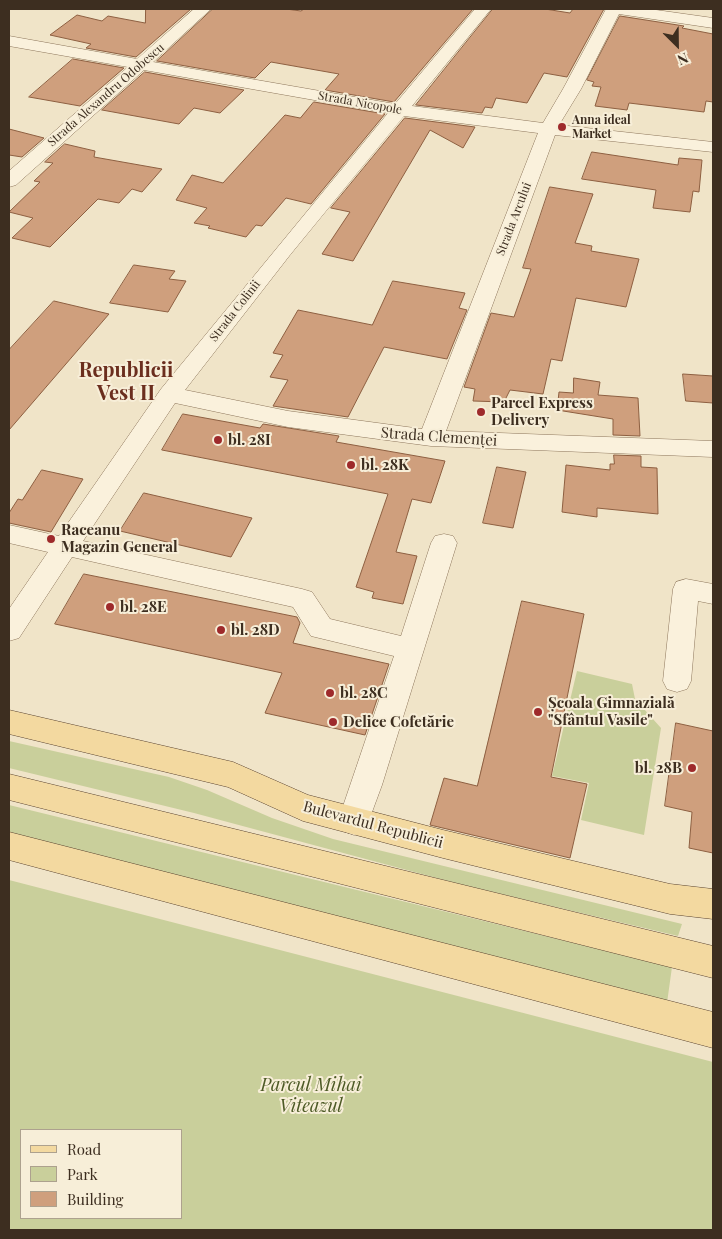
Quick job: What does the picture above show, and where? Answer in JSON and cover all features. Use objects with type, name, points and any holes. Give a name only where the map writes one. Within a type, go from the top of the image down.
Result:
[{"type":"main road","name":"Bulevardul Republicii","points":[[9,722],[233,775],[303,807],[354,821],[670,899],[713,904]]},
{"type":"main road","points":[[9,787],[713,962]]},
{"type":"main road","points":[[9,846],[713,1030]]},
{"type":"street","name":"Strada Alexandru Odobescu","points":[[9,181],[203,9]]},
{"type":"street","name":"Strada Colinii","points":[[9,630],[169,394],[283,251],[483,9]]},
{"type":"street","name":"Strada Arcului","points":[[430,438],[548,129],[572,89],[614,9]]},
{"type":"street","points":[[619,9],[713,23]]},
{"type":"street","name":"Strada Nicopole","points":[[9,41],[399,110],[713,147]]},
{"type":"street","name":"Strada Clemenței","points":[[169,394],[288,419],[430,438],[713,449]]},
{"type":"street","points":[[9,534],[302,599],[322,628],[411,649]]},
{"type":"street","points":[[354,821],[444,543]]},
{"type":"street","points":[[677,681],[686,589],[713,594]]},
{"type":"green space","points":[[577,671],[632,684],[635,699],[661,728],[644,835],[581,820],[589,783],[552,776]]},
{"type":"green space","points":[[9,741],[169,777],[207,790],[272,818],[333,839],[682,924],[678,936],[459,884],[194,813],[9,768]]},
{"type":"green space","points":[[9,805],[672,967],[667,1003],[9,833]]},
{"type":"green space","name":"Parcul Mihai Viteazul","points":[[9,880],[713,1062],[713,1230],[9,1230]]},
{"type":"building","points":[[146,9],[191,9],[136,57],[86,48],[91,44],[50,35],[77,15],[102,21],[108,16],[145,23]]},
{"type":"building","points":[[213,9],[286,9],[301,11],[304,9],[473,9],[394,102],[325,90],[339,74],[271,62],[255,78],[157,61]]},
{"type":"building","points":[[493,9],[545,9],[570,13],[573,9],[604,9],[567,77],[544,73],[527,103],[496,98],[492,108],[485,107],[482,113],[416,105]]},
{"type":"building","points":[[620,16],[684,26],[682,28],[713,34],[713,102],[706,101],[704,112],[629,103],[627,110],[595,106],[601,87],[592,86],[594,82],[587,80]]},
{"type":"building","points":[[73,59],[124,68],[80,106],[29,97]]},
{"type":"building","points":[[145,72],[244,90],[220,113],[194,108],[179,124],[102,110]]},
{"type":"building","points":[[314,102],[385,114],[311,204],[286,198],[262,226],[256,225],[246,237],[194,223],[207,208],[176,200],[192,175],[223,183],[285,115],[300,118]]},
{"type":"building","points":[[405,118],[475,127],[463,148],[430,130],[353,261],[322,254],[350,212],[331,208]]},
{"type":"building","points":[[9,129],[44,138],[22,157],[9,155]]},
{"type":"building","points":[[65,144],[95,151],[94,157],[162,169],[142,192],[132,189],[119,203],[98,199],[50,247],[12,238],[33,218],[9,212],[40,182],[34,181],[53,163],[45,162]]},
{"type":"building","points":[[592,152],[678,165],[679,158],[702,160],[699,192],[693,191],[690,212],[653,208],[656,190],[582,179]]},
{"type":"building","points":[[550,187],[593,194],[575,243],[592,246],[591,251],[639,259],[626,307],[576,298],[562,361],[551,359],[543,394],[510,390],[504,402],[473,401],[475,389],[464,387],[491,313],[514,317],[531,269],[523,268]]},
{"type":"building","points":[[134,265],[175,271],[169,279],[186,281],[168,312],[110,303]]},
{"type":"building","points":[[393,281],[465,293],[459,308],[467,310],[447,359],[384,347],[348,417],[273,406],[288,380],[270,377],[283,355],[273,353],[298,310],[372,325]]},
{"type":"building","points":[[54,301],[109,314],[9,430],[9,350]]},
{"type":"building","points":[[683,374],[713,376],[713,403],[686,401]]},
{"type":"building","points":[[574,378],[600,382],[598,395],[638,398],[640,436],[613,435],[613,419],[557,410],[559,392],[573,393]]},
{"type":"building","points":[[183,414],[260,428],[263,424],[339,436],[336,442],[445,461],[431,503],[412,499],[396,552],[417,556],[403,604],[372,598],[374,592],[356,587],[388,494],[162,450]]},
{"type":"building","points":[[614,455],[641,456],[641,467],[657,468],[658,514],[597,508],[597,517],[562,512],[566,465],[610,470],[610,464],[614,464]]},
{"type":"building","points":[[497,467],[526,472],[513,528],[483,523]]},
{"type":"building","points":[[42,470],[83,479],[51,532],[9,523],[9,513],[18,499],[22,500]]},
{"type":"building","points":[[144,493],[252,518],[231,557],[120,531]]},
{"type":"building","points":[[84,574],[297,617],[300,623],[293,643],[389,664],[365,735],[265,713],[282,673],[55,624]]},
{"type":"building","points":[[522,601],[584,614],[551,777],[587,784],[570,858],[430,825],[444,778],[477,786]]},
{"type":"building","name":"bl. 28B","points":[[676,723],[713,731],[713,853],[689,848],[692,812],[665,806]]},
{"type":"place","name":"Anna ideal Market","points":[[562,127]]},
{"type":"place","name":"Parcel Express Delivery","points":[[481,412]]},
{"type":"place","name":"bl. 28I","points":[[218,440]]},
{"type":"place","name":"bl. 28K","points":[[351,465]]},
{"type":"place","name":"Raceanu Magazin General","points":[[51,539]]},
{"type":"place","name":"bl. 28E","points":[[110,607]]},
{"type":"place","name":"bl. 28D","points":[[221,630]]},
{"type":"place","name":"bl. 28C","points":[[330,693]]},
{"type":"place","name":"Școala Gimnazială \"Sfântul Vasile\"","points":[[538,712]]},
{"type":"place","name":"Delice Cofetărie","points":[[333,722]]},
{"type":"place","name":"bl. 28B","points":[[692,768]]},
{"type":"district","name":"Republicii Vest II","points":[[126,382]]}]
